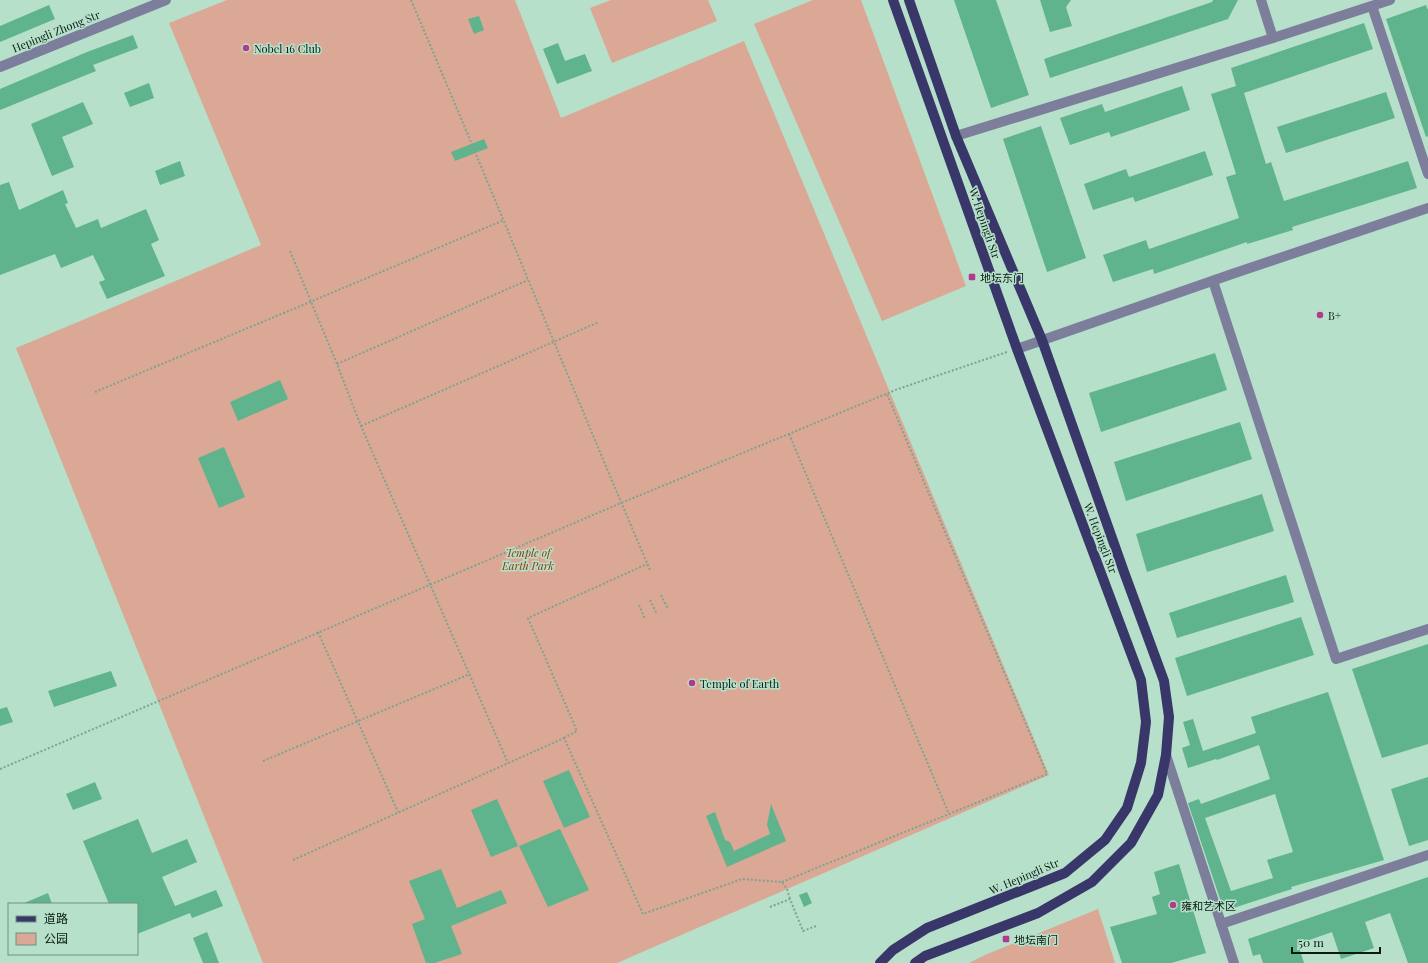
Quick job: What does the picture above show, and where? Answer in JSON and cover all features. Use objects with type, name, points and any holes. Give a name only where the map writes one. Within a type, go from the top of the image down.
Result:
[{"type":"main road","name":"W. Hepingli Str","points":[[880,963],[893,950],[928,928],[1065,873],[1105,840],[1127,808],[1141,762],[1146,722],[1141,680],[1017,348],[893,0]]},
{"type":"main road","name":"W. Hepingli Str","points":[[909,0],[956,136],[1042,340],[1164,681],[1169,718],[1166,755],[1158,796],[1131,843],[1092,882],[1038,913],[925,956],[915,963]]},
{"type":"street","name":"Hepingli Zhong Str","points":[[0,67],[166,0]]},
{"type":"street","points":[[1261,0],[1273,38]]},
{"type":"street","points":[[956,136],[1273,38],[1390,0]]},
{"type":"street","points":[[1372,6],[1428,174]]},
{"type":"street","points":[[1017,348],[1428,208]]},
{"type":"street","points":[[1213,281],[1336,659],[1428,629]]},
{"type":"street","points":[[1166,755],[1234,963]]},
{"type":"street","points":[[1222,924],[1428,855]]},
{"type":"path","points":[[411,0],[529,280],[620,503],[650,570]]},
{"type":"path","points":[[95,392],[504,220]]},
{"type":"path","points":[[290,251],[361,426],[508,762]]},
{"type":"path","points":[[337,364],[529,280]]},
{"type":"path","points":[[361,426],[599,322]]},
{"type":"path","points":[[0,769],[620,503],[887,394],[1017,348]]},
{"type":"path","points":[[564,738],[643,914],[742,879],[782,882],[1047,774],[887,394]]},
{"type":"path","points":[[789,434],[949,814]]},
{"type":"path","points":[[293,860],[577,732],[528,618],[647,564]]},
{"type":"path","points":[[661,595],[668,609]]},
{"type":"path","points":[[650,600],[657,614]]},
{"type":"path","points":[[639,605],[645,619]]},
{"type":"path","points":[[318,632],[399,812]]},
{"type":"path","points":[[263,761],[470,674]]},
{"type":"path","points":[[782,882],[787,889],[803,931],[816,926]]},
{"type":"path","points":[[770,907],[790,899]]},
{"type":"green space","name":"Temple of Earth Park","points":[[227,0],[515,0],[561,118],[744,41],[1049,775],[617,963],[263,963],[16,348],[261,245],[169,23]]},
{"type":"green space","points":[[611,0],[708,0],[717,21],[612,63],[590,8]]},
{"type":"green space","points":[[813,0],[861,0],[966,286],[882,321],[754,24]]},
{"type":"green space","points":[[1098,909],[1115,963],[969,963],[985,955]]},
{"type":"building","points":[[954,0],[996,0],[1029,95],[991,108]]},
{"type":"building","points":[[1040,0],[1071,0],[1066,7],[1072,26],[1050,32]]},
{"type":"building","points":[[1213,0],[1238,0],[1228,19],[1050,78],[1044,59],[1212,2]]},
{"type":"building","points":[[49,5],[55,19],[0,42],[0,26]]},
{"type":"building","points":[[1426,5],[1428,10],[1428,136],[1426,137],[1386,19]]},
{"type":"building","points":[[479,16],[484,30],[474,34],[468,19]]},
{"type":"building","points":[[1364,23],[1373,49],[1244,93],[1266,164],[1271,162],[1284,201],[1408,161],[1417,188],[1292,227],[1293,230],[1247,244],[1247,242],[1154,274],[1153,269],[1113,282],[1103,255],[1146,240],[1149,249],[1239,218],[1226,177],[1236,174],[1211,94],[1236,86],[1231,68]]},
{"type":"building","points":[[133,35],[138,48],[93,65],[96,71],[0,110],[0,89],[87,52]]},
{"type":"building","points":[[558,43],[565,61],[585,54],[592,71],[557,84],[543,49]]},
{"type":"building","points":[[149,83],[154,98],[130,107],[124,93]]},
{"type":"building","points":[[1182,86],[1190,110],[1111,137],[1109,132],[1070,145],[1060,118],[1102,104],[1105,112]]},
{"type":"building","points":[[1386,92],[1395,118],[1286,153],[1277,127]]},
{"type":"building","points":[[83,102],[93,124],[62,137],[74,167],[52,176],[31,124]]},
{"type":"building","points":[[1041,126],[1086,258],[1047,272],[1003,139]]},
{"type":"building","points":[[484,139],[488,148],[455,161],[451,152]]},
{"type":"building","points":[[1205,151],[1213,175],[1135,202],[1133,197],[1093,210],[1084,184],[1126,169],[1129,177]]},
{"type":"building","points":[[180,161],[185,176],[160,185],[155,171]]},
{"type":"building","points":[[9,182],[19,210],[63,190],[68,203],[65,204],[76,228],[98,219],[101,228],[146,209],[159,240],[151,244],[165,276],[107,299],[99,282],[105,280],[93,255],[61,268],[55,254],[0,275],[0,185]]},
{"type":"building","points":[[1215,353],[1227,390],[1101,432],[1089,393]]},
{"type":"building","points":[[280,380],[288,399],[238,421],[230,402]]},
{"type":"building","points":[[1240,422],[1252,459],[1126,501],[1114,462]]},
{"type":"building","points":[[224,447],[245,497],[219,508],[198,458]]},
{"type":"building","points":[[1262,494],[1274,531],[1147,572],[1136,534]]},
{"type":"building","points":[[1286,575],[1294,602],[1177,638],[1169,613]]},
{"type":"building","points":[[1301,617],[1314,655],[1187,696],[1175,658]]},
{"type":"building","points":[[1428,644],[1428,744],[1382,758],[1352,669]]},
{"type":"building","points":[[111,671],[117,686],[54,707],[48,691]]},
{"type":"building","points":[[1328,692],[1384,860],[1291,887],[1292,889],[1224,911],[1188,803],[1199,799],[1201,804],[1270,779],[1259,745],[1217,760],[1216,759],[1188,768],[1182,748],[1190,745],[1183,722],[1193,719],[1203,751],[1256,733],[1251,717]],"holes":[[[1275,794],[1293,852],[1267,860],[1273,878],[1231,891],[1205,818]]]},
{"type":"building","points":[[7,707],[13,722],[0,726],[0,709]]},
{"type":"building","points":[[569,770],[590,817],[564,828],[543,781]]},
{"type":"building","points":[[1428,777],[1428,840],[1409,846],[1391,789]]},
{"type":"building","points":[[95,782],[102,799],[73,810],[66,794]]},
{"type":"building","points":[[497,799],[518,846],[491,857],[471,810]]},
{"type":"building","points":[[771,804],[786,841],[727,867],[706,816],[715,812],[725,840],[730,842],[734,851],[770,834],[767,825]]},
{"type":"building","points":[[138,819],[152,853],[187,839],[197,862],[162,877],[175,906],[216,890],[223,906],[192,918],[190,913],[138,934],[138,903],[109,903],[83,841]]},
{"type":"building","points":[[560,829],[589,890],[548,907],[519,846]]},
{"type":"building","name":"雍和艺术区","points":[[1179,864],[1206,953],[1171,963],[1122,963],[1110,927],[1157,914],[1152,897],[1160,894],[1154,872]]},
{"type":"building","points":[[441,869],[457,908],[501,890],[507,903],[451,926],[462,954],[434,963],[426,963],[412,924],[425,919],[409,881]]},
{"type":"building","points":[[1428,877],[1428,963],[1408,963],[1390,913],[1365,922],[1374,948],[1341,959],[1332,932],[1298,944],[1304,963],[1263,963],[1260,954],[1253,956],[1248,939]]},
{"type":"building","points":[[807,892],[812,903],[804,907],[799,895]]},
{"type":"building","points":[[48,893],[52,903],[24,903]]},
{"type":"building","points":[[207,932],[219,963],[203,963],[193,938]]},
{"type":"place","name":"Nobel 16 Club","points":[[246,48]]},
{"type":"place","name":"地坛东门","points":[[972,277]]},
{"type":"place","name":"B+","points":[[1320,315]]},
{"type":"place","name":"Temple of Earth","points":[[692,683]]},
{"type":"place","name":"雍和艺术区","points":[[1173,905]]},
{"type":"place","name":"地坛南门","points":[[1006,939]]}]
